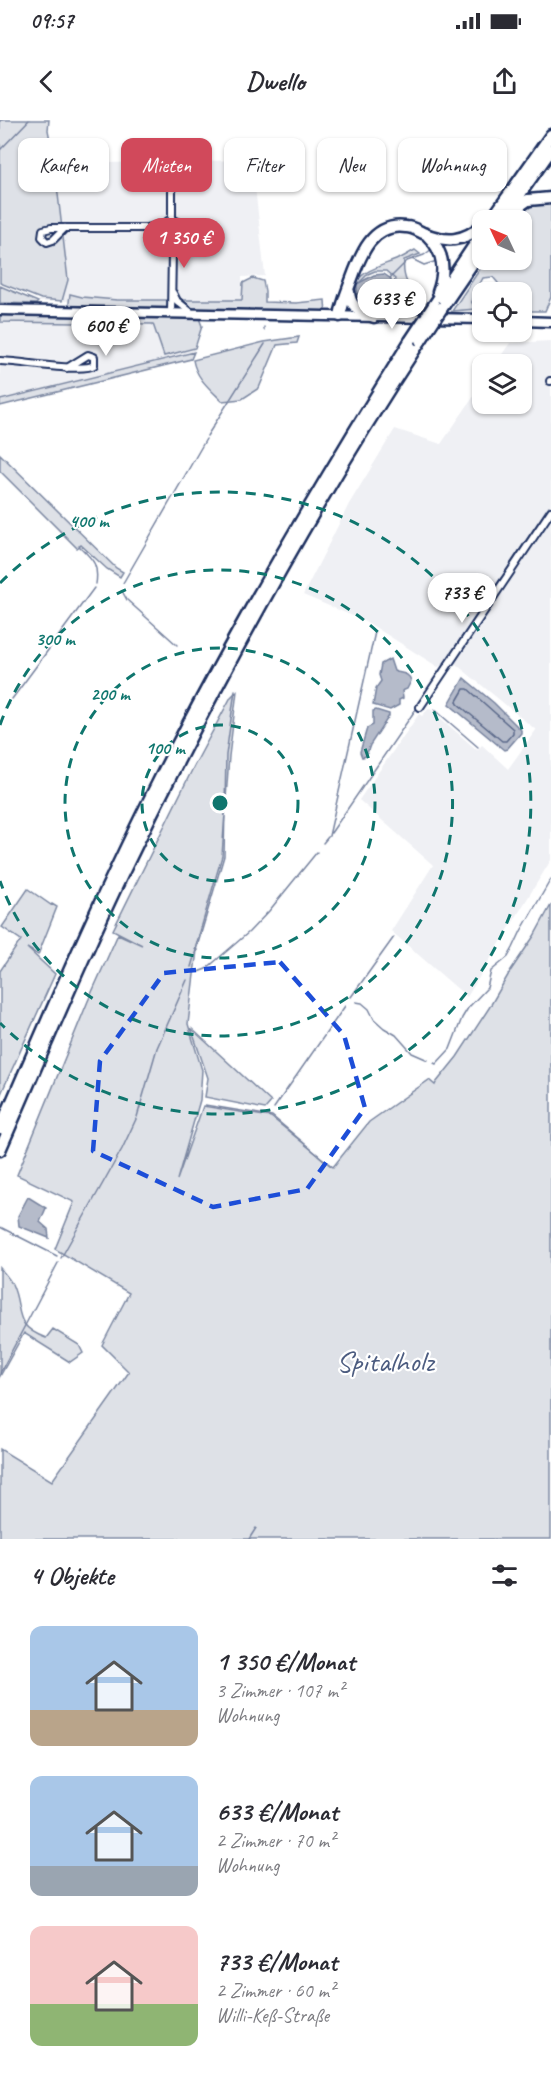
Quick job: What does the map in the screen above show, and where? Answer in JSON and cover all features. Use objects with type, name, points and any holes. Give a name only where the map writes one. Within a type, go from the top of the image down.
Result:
[{"type":"highway","points":[[498,210],[551,135]]},
{"type":"highway","points":[[509,210],[551,150]]},
{"type":"highway","points":[[515,210],[528,200],[551,198]]},
{"type":"highway","points":[[340,316],[364,248],[377,234],[392,227],[401,226],[449,240],[456,240],[472,234]]},
{"type":"highway","points":[[424,233],[438,247],[442,260],[439,305]]},
{"type":"highway","points":[[0,1129],[98,907],[196,707],[295,529],[472,250]]},
{"type":"highway","points":[[439,305],[472,262]]},
{"type":"highway","points":[[348,288],[350,303],[360,311],[374,317]]},
{"type":"highway","points":[[0,1150],[120,879],[210,700],[320,502],[416,340]]},
{"type":"main road","points":[[0,310],[472,319]]},
{"type":"main road","points":[[532,321],[551,322]]},
{"type":"street","points":[[172,192],[172,219]]},
{"type":"street","points":[[65,228],[147,228],[165,224],[172,219]]},
{"type":"street","points":[[172,219],[196,228],[218,228]]},
{"type":"street","points":[[165,224],[172,252],[171,314]]},
{"type":"street","points":[[172,252],[181,224]]},
{"type":"street","points":[[147,228],[178,235],[196,228]]},
{"type":"street","points":[[172,291],[177,301],[193,314]]},
{"type":"street","points":[[0,361],[67,368]]},
{"type":"street","points":[[420,707],[551,511]]},
{"type":"highlighted area","points":[[280,962],[344,1035],[365,1108],[307,1189],[213,1207],[93,1151],[100,1061],[164,973]]},
{"type":"shaded area","points":[[212,161],[224,161],[224,192],[256,192],[265,276],[242,277],[242,300],[116,299],[39,302],[43,192],[109,192],[109,163],[121,163],[121,192],[212,192]]},
{"type":"shaded area","points":[[0,322],[154,324],[164,356],[195,348],[194,352],[0,400]]},
{"type":"shaded area","points":[[551,341],[551,860],[467,997],[391,931],[433,865],[359,800],[419,714],[422,716],[429,708],[477,750],[482,745],[508,769],[536,730],[451,660],[438,667],[367,622],[303,595],[349,504],[395,429],[441,444],[472,399],[472,414],[532,414],[532,354],[502,354],[510,343]]},
{"type":"green space","points":[[0,120],[49,120],[50,138],[18,138],[18,192],[58,192],[68,280],[62,301],[41,299],[0,283]]},
{"type":"green space","points":[[537,204],[551,204],[551,297],[545,311],[532,311],[532,282],[497,282],[493,277],[483,278],[481,282],[472,282],[472,309],[452,311],[479,270],[532,270],[532,210],[524,210]]},
{"type":"green space","points":[[415,250],[420,254],[404,260],[404,273],[413,291],[423,299],[416,310],[363,306],[355,302],[354,292],[356,284],[360,278],[373,269]],"holes":[[[375,271],[386,271],[395,279],[394,284],[377,301],[377,304],[364,305],[357,294],[356,286],[368,274]]]},
{"type":"green space","points":[[253,278],[263,281],[265,302],[296,303],[325,300],[326,316],[68,311],[70,294],[117,300],[242,300],[243,283]]},
{"type":"green space","points":[[0,286],[38,302],[36,304],[0,303]]},
{"type":"green space","points":[[0,313],[199,318],[202,326],[195,348],[164,356],[153,324],[0,322]]},
{"type":"green space","points":[[299,337],[297,343],[277,345],[259,388],[242,399],[222,401],[200,378],[193,360],[264,342]]},
{"type":"green space","points":[[194,352],[191,359],[0,406],[0,400]]},
{"type":"green space","points":[[0,454],[116,568],[123,572],[120,577],[107,569],[81,545],[77,548],[0,471]]},
{"type":"green space","name":"Spitalholz","points":[[237,691],[229,756],[222,856],[195,949],[197,950],[188,1024],[202,1070],[200,1100],[177,1180],[203,1106],[271,1117],[333,1167],[369,1122],[429,1080],[435,1085],[457,1057],[489,1008],[551,905],[551,1539],[0,1539],[0,1449],[52,1481],[129,1372],[102,1345],[129,1293],[55,1249],[74,1202],[17,1175],[118,934],[142,945],[113,930],[194,766],[231,697]]},
{"type":"green space","points":[[28,889],[57,907],[38,955],[27,948],[55,974],[0,1096],[0,971],[21,940],[2,927]]},
{"type":"green space","points":[[191,1028],[271,1102],[265,1109],[205,1097],[208,1078]]},
{"type":"green space","points":[[0,1268],[12,1284],[20,1316],[28,1328],[46,1338],[53,1329],[79,1345],[83,1353],[70,1362],[24,1333],[0,1376]]},
{"type":"water","points":[[384,274],[391,279],[391,283],[370,301],[363,303],[357,290],[357,284],[374,275]]},
{"type":"water","points":[[390,659],[394,671],[406,675],[411,681],[407,689],[402,691],[403,698],[399,700],[399,705],[390,710],[373,705],[376,688],[381,681],[379,675],[381,664]]},
{"type":"water","points":[[464,678],[521,730],[507,749],[504,750],[449,704]]},
{"type":"water","points":[[373,711],[389,714],[389,716],[370,745],[366,756],[362,757],[360,752],[367,728],[373,725]]},
{"type":"water","points":[[28,1197],[46,1208],[40,1222],[48,1229],[49,1238],[19,1226],[18,1216]]},
{"type":"waterway","points":[[0,150],[29,120]]},
{"type":"waterway","points":[[390,278],[407,261],[424,255],[432,249]]},
{"type":"waterway","points":[[412,259],[424,265],[437,261]]},
{"type":"waterway","points":[[207,436],[265,344]]},
{"type":"waterway","points":[[123,583],[206,439]]},
{"type":"waterway","points":[[509,566],[549,506]]},
{"type":"waterway","points":[[79,546],[96,567],[96,584]]},
{"type":"waterway","points":[[487,599],[501,578]]},
{"type":"waterway","points":[[12,699],[94,588]]},
{"type":"waterway","points":[[122,591],[127,600],[177,645]]},
{"type":"waterway","points":[[442,667],[481,609]]},
{"type":"waterway","points":[[329,836],[375,632]]},
{"type":"waterway","points":[[429,689],[439,672]]},
{"type":"waterway","points":[[191,967],[224,856],[226,755],[235,690]]},
{"type":"waterway","points":[[5,708],[9,703]]},
{"type":"waterway","points":[[331,833],[418,706]]},
{"type":"waterway","points":[[434,709],[478,747]]},
{"type":"waterway","points":[[323,843],[328,837]]},
{"type":"waterway","points":[[198,972],[206,969],[249,932],[317,852]]},
{"type":"waterway","points":[[434,1063],[436,1064],[450,1049],[462,1018],[487,988],[491,971],[508,957],[551,879]]},
{"type":"waterway","points":[[351,997],[394,937]]},
{"type":"waterway","points":[[61,1258],[122,1149],[137,1117],[157,1048],[187,980]]},
{"type":"waterway","points":[[356,1002],[362,1003],[369,1009],[374,1019],[396,1035],[412,1053],[428,1060]]},
{"type":"waterway","points":[[274,1108],[345,1006]]},
{"type":"waterway","points":[[205,1105],[272,1116],[331,1166]]},
{"type":"waterway","points":[[0,1227],[57,1256]]},
{"type":"waterway","points":[[0,1373],[58,1263]]},
{"type":"waterway","points":[[249,1539],[256,1528]]}]
